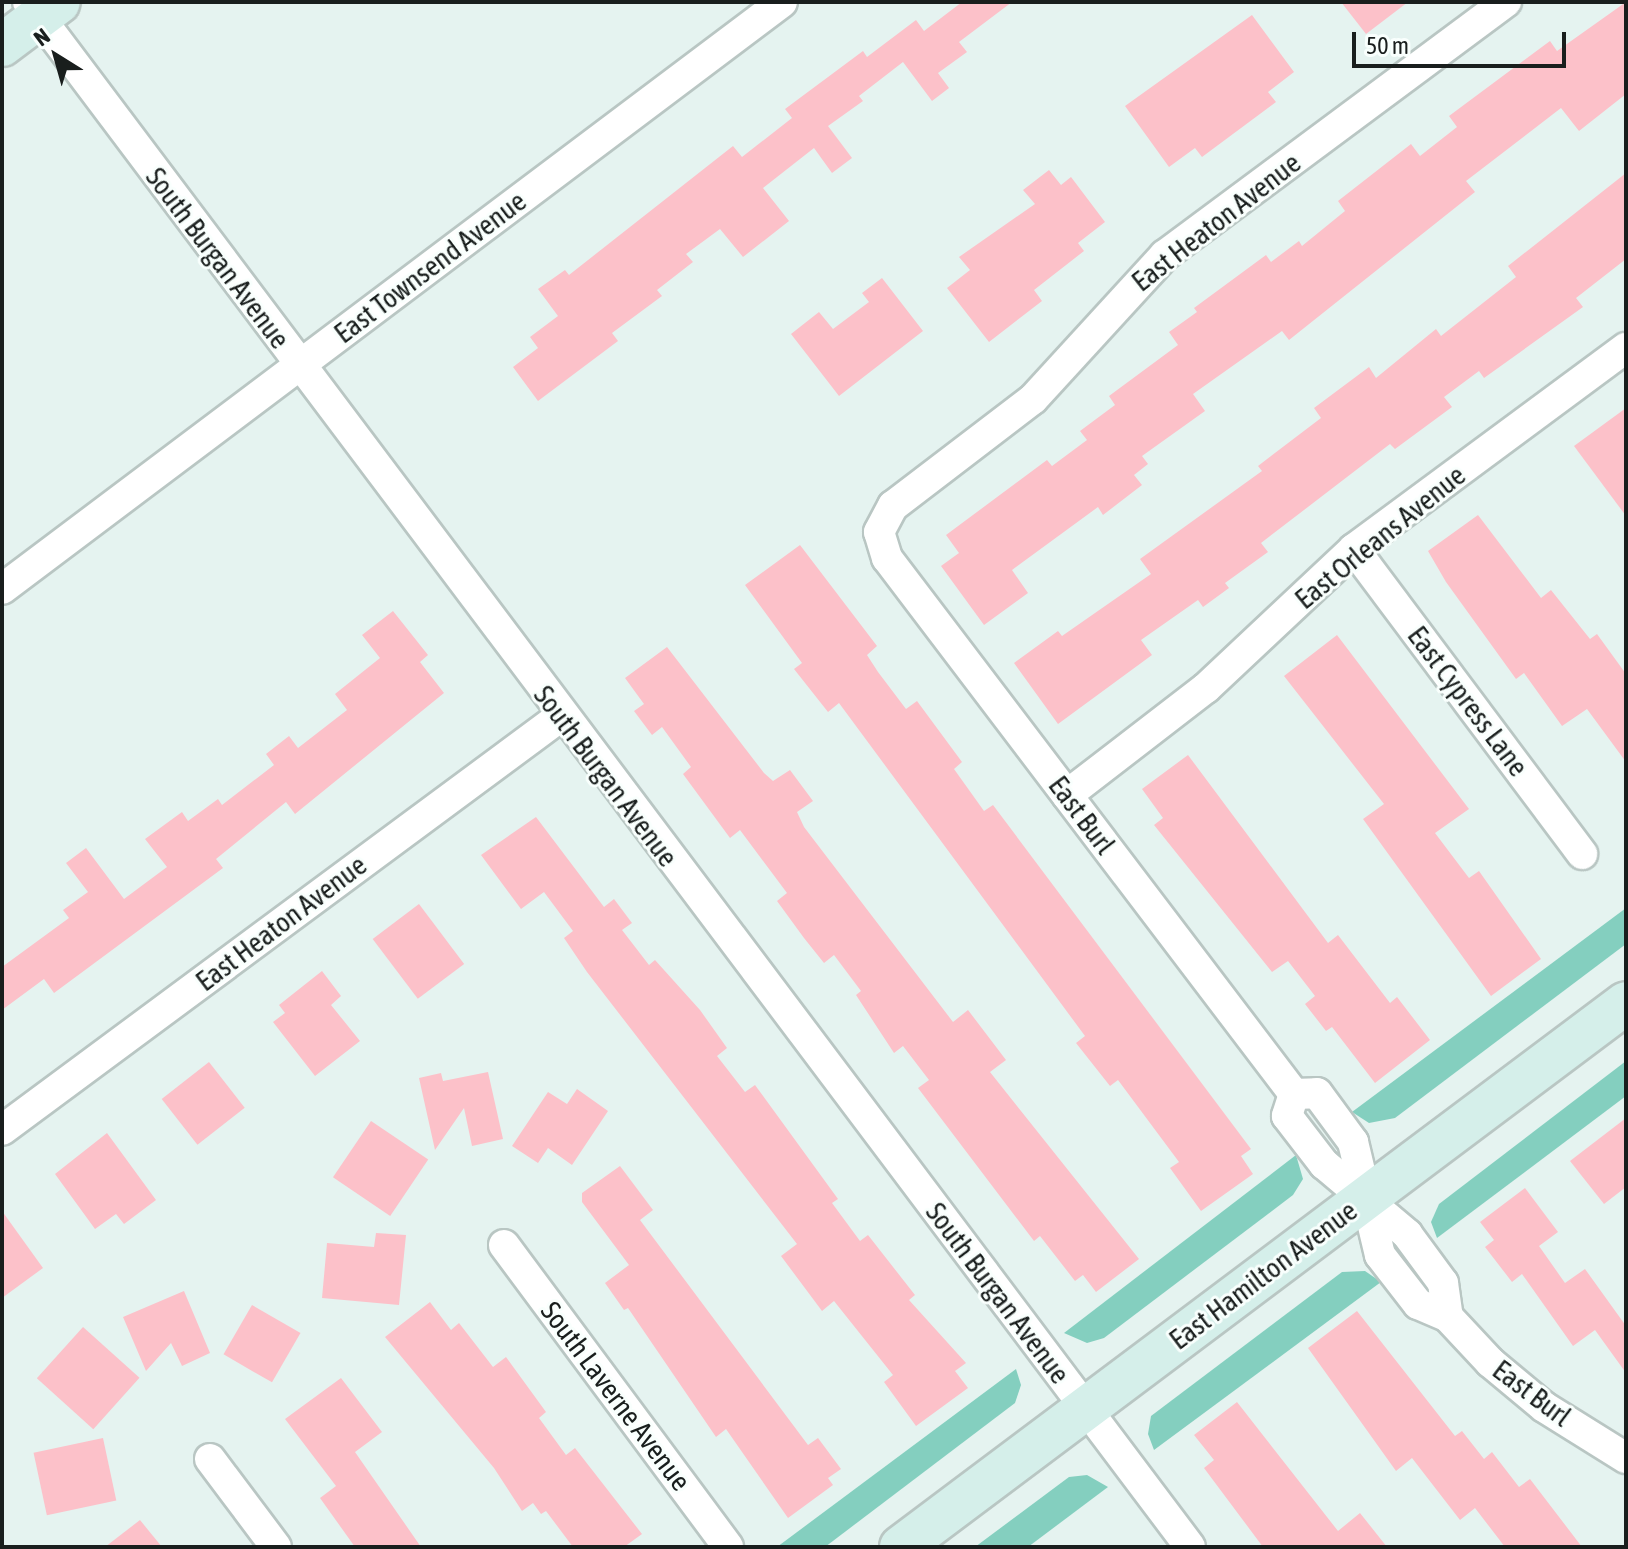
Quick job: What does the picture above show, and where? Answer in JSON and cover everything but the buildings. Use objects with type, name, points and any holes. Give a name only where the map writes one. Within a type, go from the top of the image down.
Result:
[{"type":"street","name":"East Townsend Avenue","points":[[2,589],[782,2]]},
{"type":"street","name":"East Heaton Avenue","points":[[879,532],[893,506],[1033,399],[1165,255],[1506,2]]},
{"type":"street","name":"South Burgan Avenue","points":[[42,7],[299,366],[1190,1547]]},
{"type":"street","points":[[2,45],[42,7]]},
{"type":"street","name":"East Orleans Avenue","points":[[1067,795],[1206,688],[1354,549],[1626,348]]},
{"type":"street","name":"East Burl","points":[[879,532],[887,558],[1294,1094],[1287,1116],[1324,1164],[1365,1199],[1380,1255],[1418,1304],[1448,1317],[1490,1362],[1544,1407],[1626,1458]]},
{"type":"street","name":"East Cypress Lane","points":[[1354,549],[1582,854]]},
{"type":"street","name":"East Heaton Avenue","points":[[2,1130],[561,716]]},
{"type":"street","name":"East Hamilton Avenue","points":[[901,1547],[1626,1003]]},
{"type":"street","name":"South Laverne Avenue","points":[[504,1245],[728,1547]]},
{"type":"street","points":[[210,1459],[276,1547]]},
{"type":"green space","points":[[1626,908],[1626,944],[1395,1118],[1369,1123],[1352,1112]]},
{"type":"green space","points":[[1626,1061],[1626,1096],[1437,1238],[1431,1222],[1439,1204]]},
{"type":"green space","points":[[1296,1155],[1303,1179],[1293,1195],[1104,1338],[1087,1343],[1064,1333]]},
{"type":"green space","points":[[1365,1271],[1381,1282],[1154,1450],[1148,1434],[1151,1416],[1342,1272]]},
{"type":"green space","points":[[1016,1369],[1021,1385],[1015,1403],[825,1547],[777,1547]]},
{"type":"green space","points":[[1087,1475],[1108,1487],[1028,1547],[975,1547],[1069,1477]]}]
